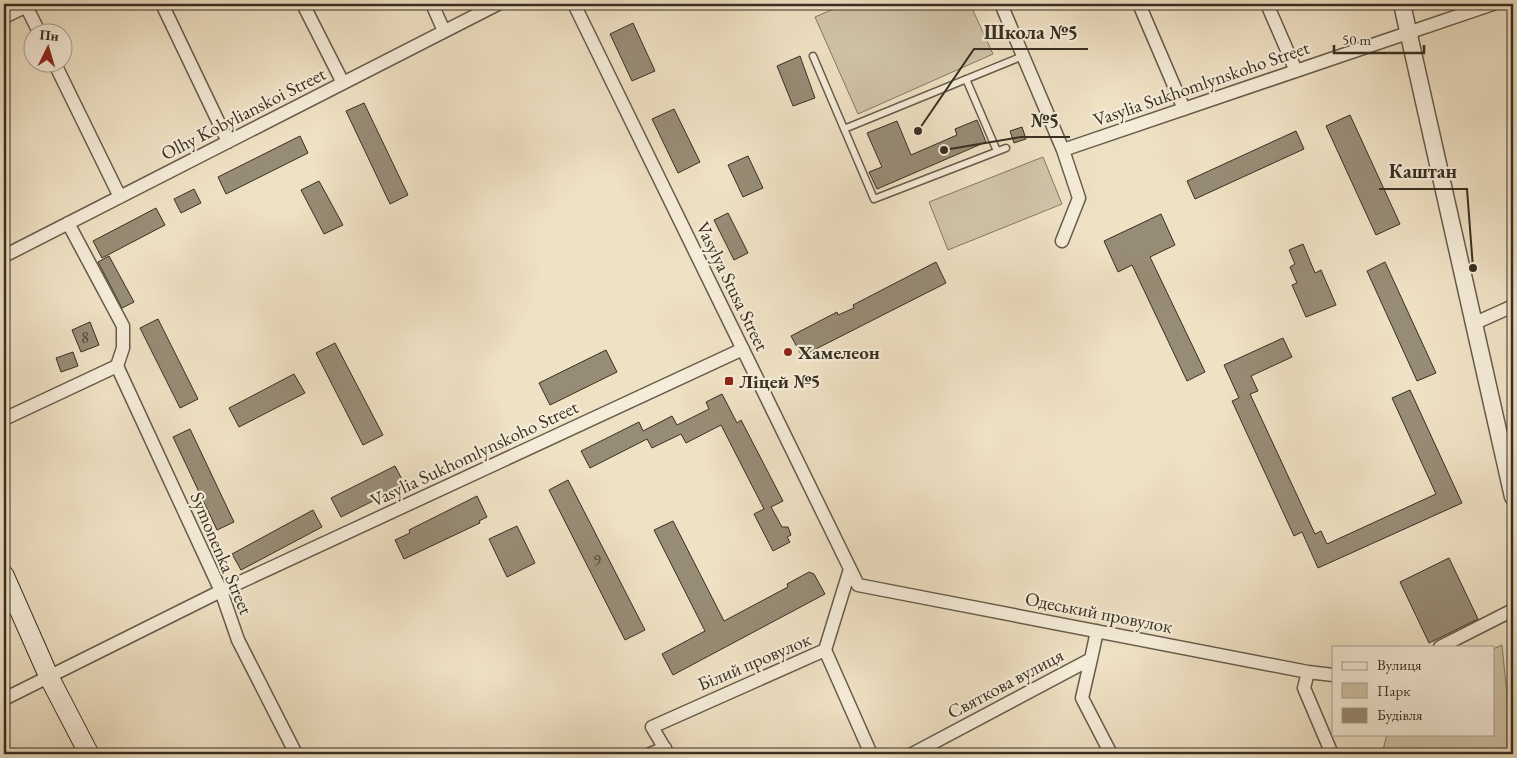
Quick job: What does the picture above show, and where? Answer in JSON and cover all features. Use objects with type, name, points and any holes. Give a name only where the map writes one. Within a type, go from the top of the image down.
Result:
[{"type":"main road","points":[[4,575],[49,677],[89,754]]},
{"type":"street","points":[[162,4],[228,142]]},
{"type":"street","points":[[303,4],[343,83]]},
{"type":"street","points":[[432,4],[444,31]]},
{"type":"street","name":"Olhy Kobylianskoi Street","points":[[5,253],[120,197],[498,4]]},
{"type":"street","name":"Vasylya Stusa Street","points":[[574,4],[858,585]]},
{"type":"street","points":[[1000,4],[1063,150],[1079,198],[1062,240]]},
{"type":"street","points":[[1139,4],[1184,109]]},
{"type":"street","points":[[1267,4],[1296,71]]},
{"type":"street","points":[[1402,4],[1513,497]]},
{"type":"street","name":"Vasylia Sukhomlynskoho Street","points":[[1063,150],[1493,4]]},
{"type":"street","points":[[4,17],[27,5],[35,22]]},
{"type":"street","points":[[59,72],[120,197]]},
{"type":"street","points":[[4,419],[117,366],[124,348],[123,326],[68,223]]},
{"type":"street","points":[[1473,324],[1513,306]]},
{"type":"street","name":"Vasylia Sukhomlynskoho Street","points":[[4,699],[221,592],[743,349]]},
{"type":"street","name":"Symonenka Street","points":[[117,366],[221,592],[238,640],[296,754]]},
{"type":"street","points":[[824,650],[850,568]]},
{"type":"street","name":"Одеський провулок","points":[[858,585],[1308,672],[1332,675]]},
{"type":"street","points":[[1442,646],[1513,610]]},
{"type":"street","name":"Святкова вулиця","points":[[912,754],[1091,659],[1097,631]]},
{"type":"street","name":"Білий провулок","points":[[666,751],[652,726],[824,650],[871,754]]},
{"type":"street","points":[[1091,659],[1082,698],[1111,754]]},
{"type":"street","points":[[1308,672],[1304,688],[1332,754]]},
{"type":"street","points":[[650,754],[666,751]]},
{"type":"lane","points":[[813,56],[874,199],[1006,148]]},
{"type":"lane","points":[[844,129],[1023,56]]},
{"type":"lane","points":[[966,79],[997,151]]},
{"type":"green space","points":[[845,4],[970,4],[993,54],[858,114],[815,17]]},
{"type":"green space","points":[[1043,157],[1062,204],[948,250],[929,202]]},
{"type":"green space","points":[[1502,645],[1507,695],[1507,754],[1382,754],[1386,736],[1494,736],[1494,649]]},
{"type":"building","points":[[633,23],[655,71],[632,81],[610,34]]},
{"type":"building","points":[[800,56],[815,98],[793,106],[777,66]]},
{"type":"building","points":[[364,103],[408,195],[390,204],[346,111]]},
{"type":"building","points":[[674,109],[700,162],[678,173],[652,119]]},
{"type":"building","points":[[1350,115],[1400,224],[1376,235],[1326,126]]},
{"type":"building","points":[[977,120],[986,142],[877,189],[869,172],[882,167],[867,133],[897,121],[911,155],[957,135],[955,129]]},
{"type":"building","points":[[1022,127],[1026,139],[1014,143],[1010,131]]},
{"type":"building","points":[[1296,131],[1304,149],[1195,199],[1187,181]]},
{"type":"building","points":[[300,136],[308,153],[226,194],[218,177]]},
{"type":"building","points":[[748,156],[763,188],[743,197],[728,165]]},
{"type":"building","points":[[319,181],[343,225],[324,234],[301,190]]},
{"type":"building","points":[[194,189],[201,203],[181,213],[174,199]]},
{"type":"building","points":[[156,208],[165,225],[102,258],[93,241]]},
{"type":"building","points":[[728,213],[748,253],[734,260],[714,220]]},
{"type":"building","points":[[1161,214],[1175,245],[1150,257],[1205,372],[1187,381],[1132,265],[1118,272],[1104,241]]},
{"type":"building","points":[[1303,244],[1315,273],[1321,270],[1336,305],[1306,317],[1292,285],[1297,283],[1290,267],[1295,264],[1289,250]]},
{"type":"building","points":[[109,256],[134,302],[122,308],[98,262]]},
{"type":"building","points":[[936,262],[946,283],[802,356],[791,336],[837,312],[838,315],[854,308],[853,305]]},
{"type":"building","points":[[1385,262],[1436,373],[1417,381],[1367,271]]},
{"type":"building","points":[[158,319],[198,399],[180,408],[140,328]]},
{"type":"building","points":[[90,322],[99,345],[81,352],[72,330]]},
{"type":"building","points":[[1283,338],[1292,357],[1251,376],[1258,391],[1250,394],[1315,534],[1321,531],[1327,544],[1436,494],[1392,398],[1410,390],[1462,503],[1318,568],[1302,532],[1294,536],[1232,401],[1239,398],[1224,365]]},
{"type":"building","points":[[335,343],[383,435],[363,445],[316,353]]},
{"type":"building","points":[[606,350],[617,372],[550,405],[539,383]]},
{"type":"building","points":[[73,352],[78,366],[61,372],[56,358]]},
{"type":"building","points":[[294,374],[305,393],[239,427],[229,408]]},
{"type":"building","points":[[722,394],[737,423],[741,420],[783,501],[771,507],[782,527],[788,527],[791,535],[787,537],[790,542],[773,551],[754,514],[764,509],[721,425],[686,443],[681,434],[652,448],[647,439],[590,468],[581,451],[639,422],[643,431],[672,416],[677,425],[709,409],[706,402]]},
{"type":"building","points":[[190,429],[234,522],[217,530],[173,437]]},
{"type":"building","points":[[395,466],[405,485],[341,517],[331,498]]},
{"type":"building","points":[[568,480],[645,630],[625,640],[549,490]]},
{"type":"building","points":[[477,496],[487,517],[479,521],[480,523],[404,559],[395,540],[410,533],[409,530]]},
{"type":"building","points":[[313,510],[322,527],[241,570],[232,554]]},
{"type":"building","points":[[673,521],[724,621],[788,587],[787,584],[809,572],[814,574],[825,594],[673,675],[662,654],[705,631],[654,530]]},
{"type":"building","points":[[517,526],[535,563],[507,577],[489,539]]},
{"type":"building","points":[[1449,558],[1478,619],[1429,643],[1400,582]]},
{"type":"place","name":"Школа №5","points":[[918,131]]},
{"type":"place","name":"№5","points":[[944,150]]},
{"type":"place","name":"Каштан","points":[[1473,268]]},
{"type":"place","name":"Хамелеон","points":[[788,352]]},
{"type":"place","name":"Ліцей №5","points":[[729,381]]}]
